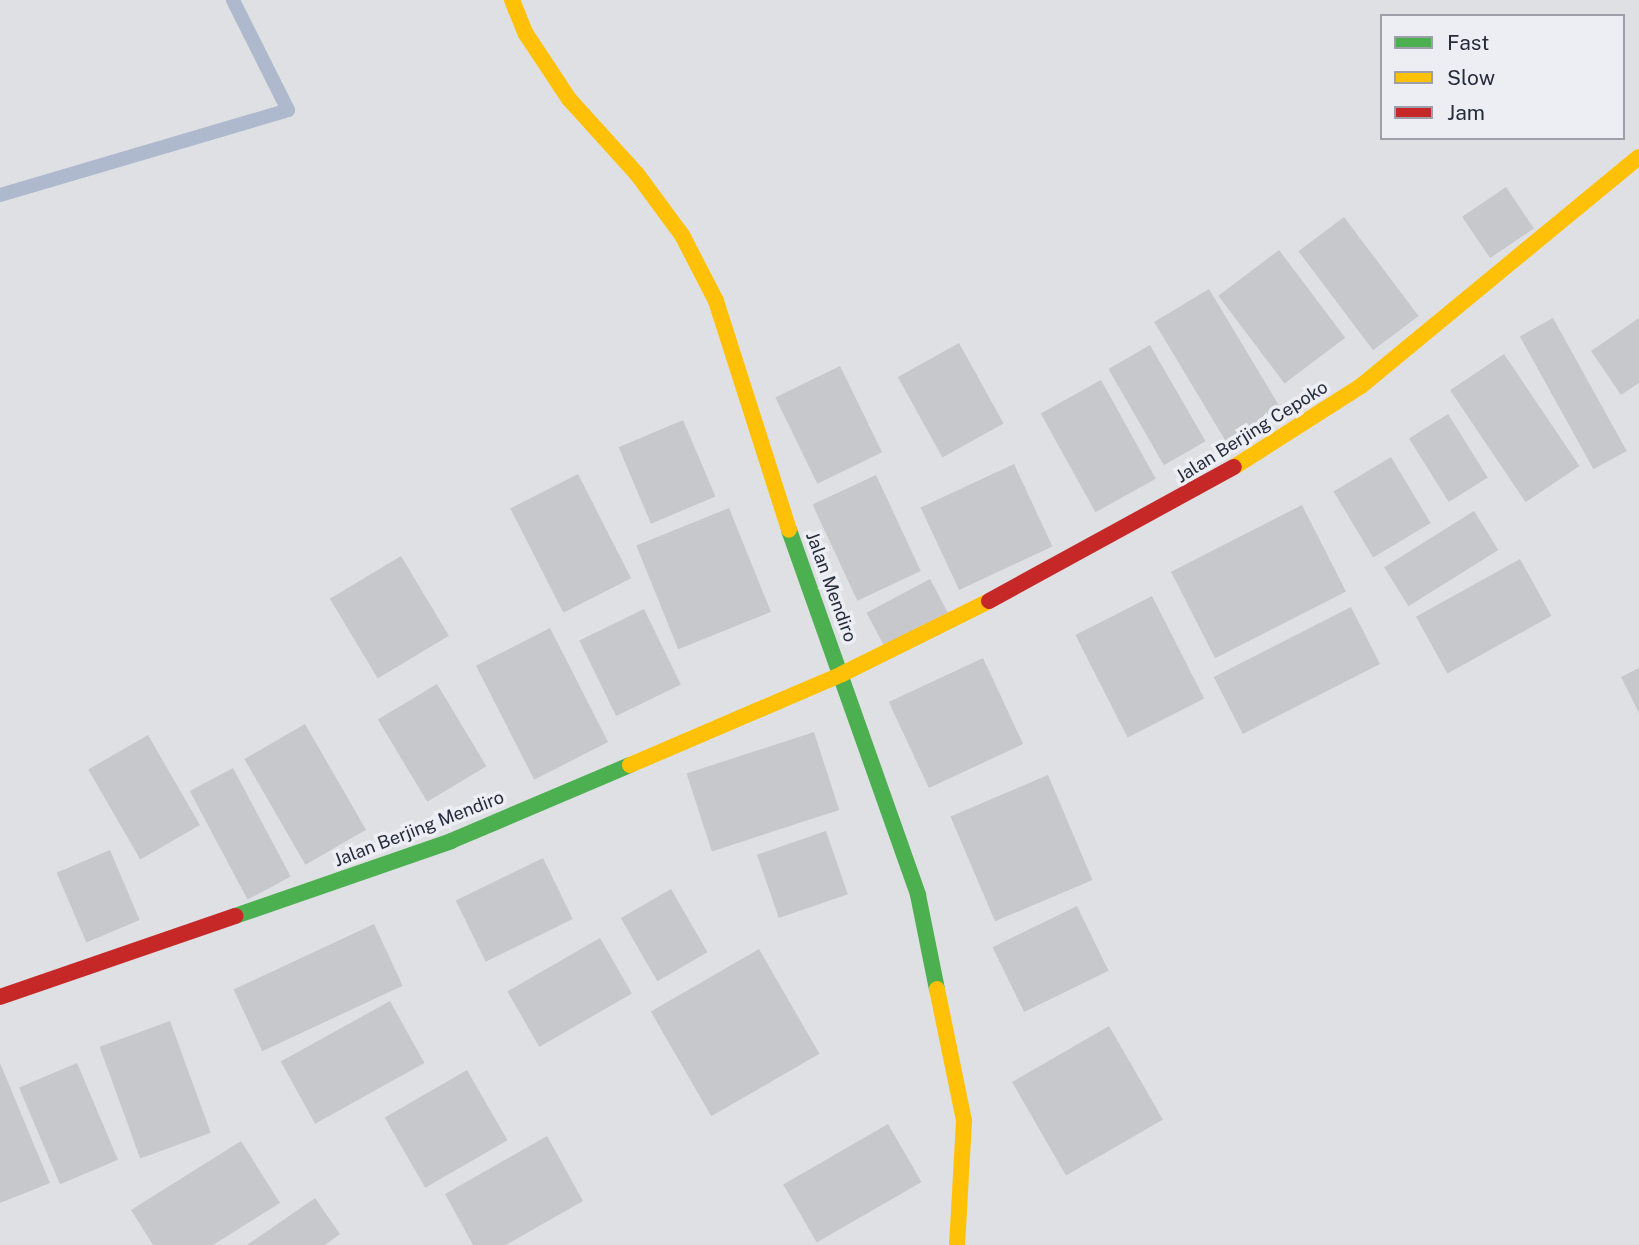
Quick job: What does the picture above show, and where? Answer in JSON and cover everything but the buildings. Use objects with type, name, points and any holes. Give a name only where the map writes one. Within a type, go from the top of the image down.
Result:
[{"type":"street","name":"Jalan Mendiro","points":[[512,0],[526,34],[569,99],[637,174],[682,235],[716,300],[778,498],[918,895],[964,1121],[962,1218],[957,1245]]},
{"type":"street","name":"Jalan Berjing Cepoko","points":[[842,674],[1201,488],[1361,386],[1639,157]]},
{"type":"street","name":"Jalan Berjing Mendiro","points":[[0,997],[451,841],[842,674]]},
{"type":"waterway","points":[[0,195],[288,110],[233,0]]},
{"type":"traffic: fast","points":[[789,530],[918,895],[937,989]]},
{"type":"traffic: fast","points":[[235,916],[451,841],[630,765]]},
{"type":"traffic: slow","points":[[512,0],[526,34],[569,99],[637,174],[682,235],[716,301],[789,530]]},
{"type":"traffic: slow","points":[[1234,467],[1361,386],[1639,157]]},
{"type":"traffic: slow","points":[[630,765],[842,674],[989,601]]},
{"type":"traffic: slow","points":[[937,989],[964,1121],[957,1245]]},
{"type":"traffic: jam","points":[[989,601],[1234,467]]},
{"type":"traffic: jam","points":[[0,997],[235,916]]}]
